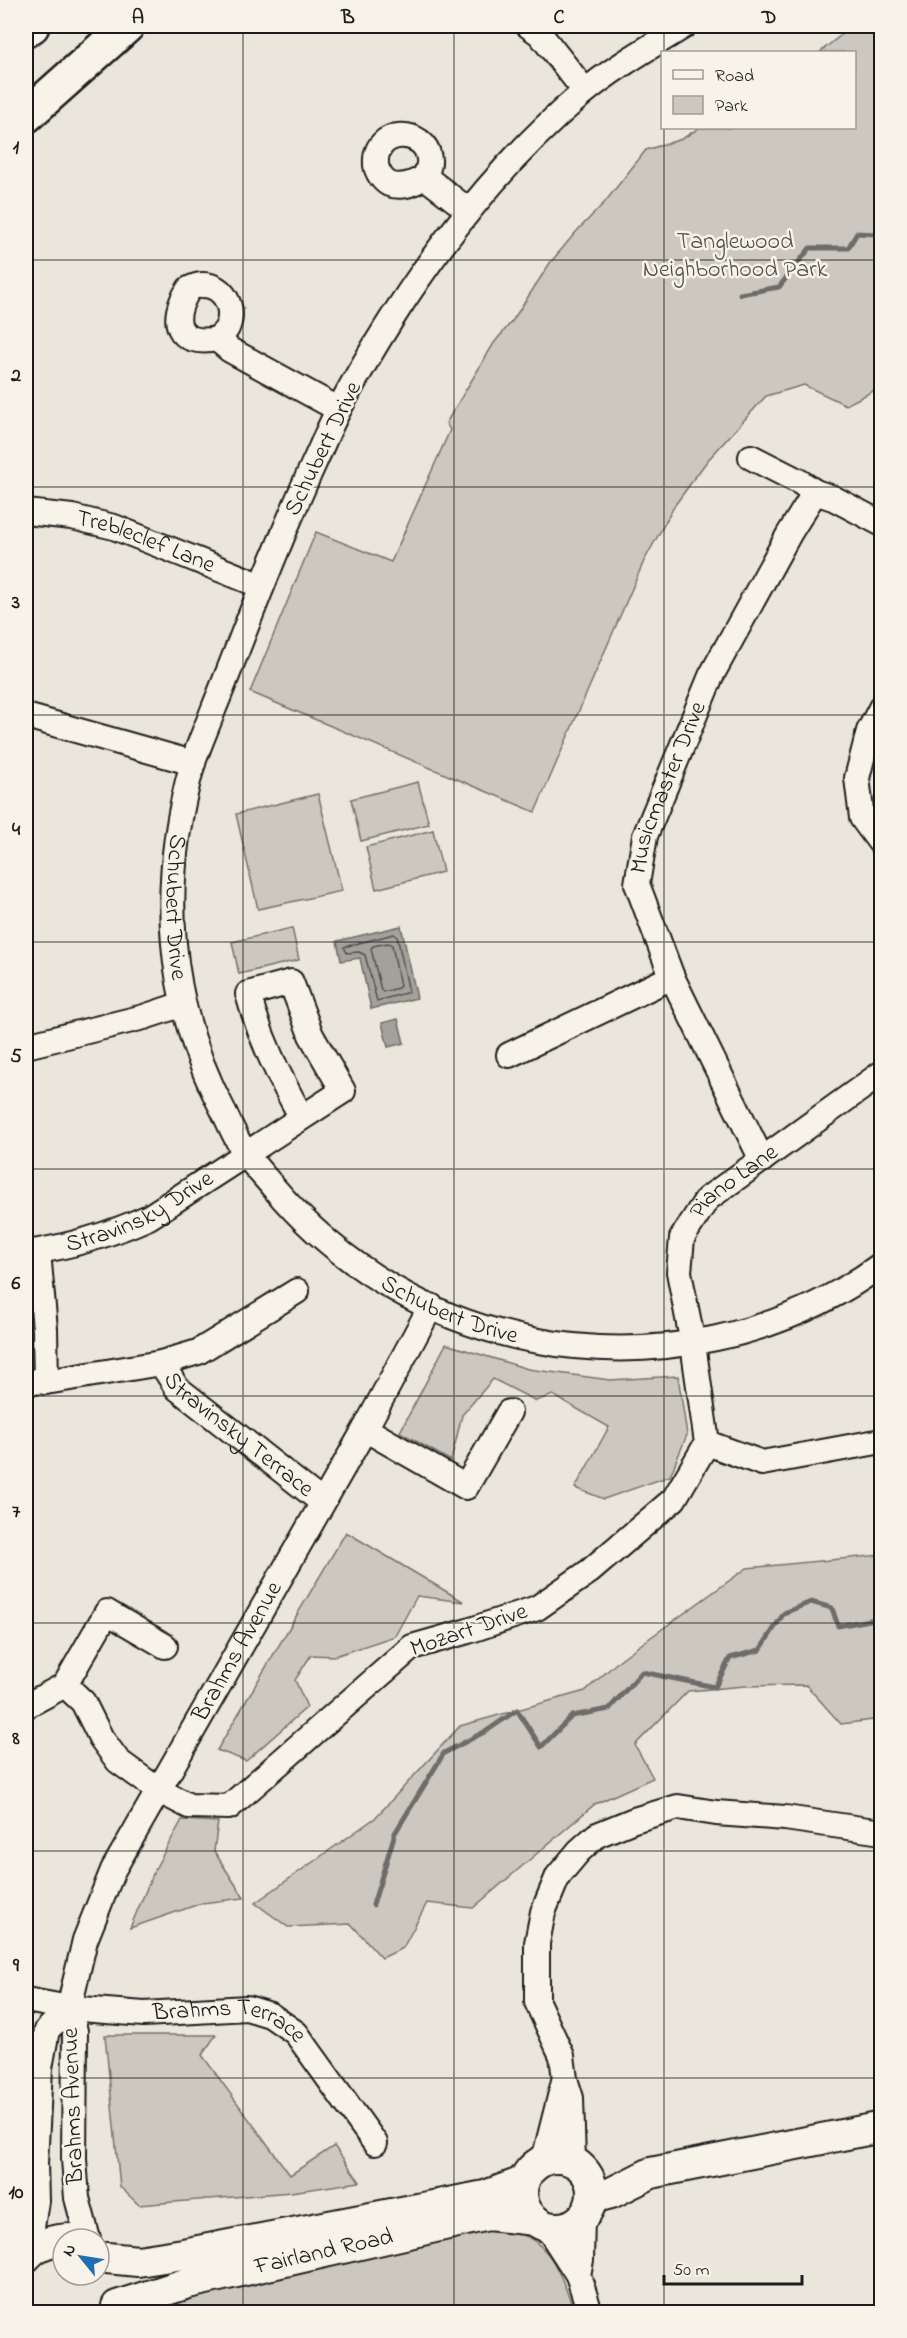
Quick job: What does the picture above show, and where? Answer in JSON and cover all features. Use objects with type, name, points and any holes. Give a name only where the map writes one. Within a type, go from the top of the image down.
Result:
[{"type":"highway","points":[[26,30],[32,26]]},
{"type":"highway","points":[[26,102],[126,26]]},
{"type":"highway","points":[[26,116],[126,26]]},
{"type":"main road","points":[[651,2173],[566,2163],[529,2172],[523,2182],[522,2200],[525,2209],[541,2223],[561,2228],[572,2225],[587,2208],[611,2193],[651,2173],[882,2127]]},
{"type":"main road","points":[[566,2163],[591,2183],[587,2208]]},
{"type":"main road","name":"Fairland Road","points":[[111,2253],[138,2260],[183,2254],[485,2196],[523,2182]]},
{"type":"main road","name":"Fairland Road","points":[[116,2309],[188,2283],[488,2215],[541,2223]]},
{"type":"main road","points":[[27,2256],[41,2244],[51,2241]]},
{"type":"main road","points":[[111,2267],[117,2276],[119,2285],[116,2309]]},
{"type":"street","points":[[529,26],[540,34],[585,91]]},
{"type":"street","name":"Schubert Drive","points":[[684,26],[585,91],[522,149],[468,210],[396,313],[338,409],[262,586],[193,763],[177,837],[171,887],[175,964],[183,1004],[206,1078],[245,1154],[296,1214],[342,1255],[397,1291],[431,1306],[494,1332],[564,1346],[622,1350],[693,1344],[764,1325],[828,1298],[882,1264]]},
{"type":"street","points":[[425,177],[468,210]]},
{"type":"street","points":[[217,339],[230,350],[338,409]]},
{"type":"street","points":[[751,457],[815,492],[833,498],[882,524]]},
{"type":"street","name":"Musicmaster Drive","points":[[762,1160],[672,977],[637,884],[645,836],[711,676],[789,534],[815,492]]},
{"type":"street","name":"Trebleclef Lane","points":[[26,512],[72,517],[114,527],[262,586]]},
{"type":"street","points":[[882,706],[869,731],[857,778],[862,818],[882,845]]},
{"type":"street","points":[[26,716],[193,763]]},
{"type":"street","points":[[509,1055],[672,977]]},
{"type":"street","name":"Stravinsky Drive","points":[[32,1253],[59,1249],[117,1232],[149,1217],[301,1116],[343,1091],[311,1035],[291,982],[248,994],[259,1032],[276,1073],[301,1116]]},
{"type":"street","points":[[26,1046],[144,1017],[183,1004]]},
{"type":"street","name":"Piano Lane","points":[[693,1344],[679,1272],[682,1238],[707,1199],[882,1073]]},
{"type":"street","points":[[32,1253],[45,1329],[36,1382]]},
{"type":"street","name":"Stravinsky Terrace","points":[[36,1382],[161,1363],[198,1352],[297,1291]]},
{"type":"street","name":"Brahms Avenue","points":[[89,2227],[78,2198],[74,2159],[75,2031],[69,2008],[85,1940],[113,1870],[365,1429],[431,1306]]},
{"type":"street","points":[[693,1344],[707,1443],[762,1463],[882,1441]]},
{"type":"street","name":"Stravinsky Terrace","points":[[161,1363],[177,1388],[322,1502]]},
{"type":"street","points":[[365,1429],[466,1487],[509,1412]]},
{"type":"street","name":"Mozart Drive","points":[[65,1685],[83,1701],[101,1738],[118,1761],[158,1790],[189,1806],[229,1807],[412,1647],[468,1632],[537,1608],[590,1571],[674,1499],[707,1443]]},
{"type":"street","points":[[26,1706],[65,1685],[107,1612],[165,1646]]},
{"type":"street","points":[[566,2163],[571,2098],[565,2079],[562,2056],[537,2002],[537,1943],[543,1912],[558,1876],[579,1851],[597,1835],[634,1820],[678,1807],[882,1832]]},
{"type":"street","name":"Brahms Terrace","points":[[26,2000],[69,2008],[144,2014],[247,2008],[270,2015],[296,2033],[375,2143]]},
{"type":"street","name":"Brahms Avenue","points":[[27,2256],[36,2201],[35,2163],[40,2068],[47,2030],[69,2008]]},
{"type":"street","points":[[578,2275],[587,2208]]},
{"type":"street","points":[[541,2223],[578,2275],[590,2313]]},
{"type":"green space","name":"Tanglewood Neighborhood Park","points":[[844,26],[881,26],[881,387],[846,405],[804,385],[766,396],[707,461],[675,505],[644,561],[535,812],[250,692],[316,532],[391,562],[450,430],[446,423],[494,343],[513,320],[550,263],[605,202],[646,150],[682,139],[697,129],[856,129],[856,51],[821,51],[841,35]]},
{"type":"green space","points":[[418,782],[429,824],[361,841],[351,799]]},
{"type":"green space","points":[[318,794],[342,891],[258,909],[236,814]]},
{"type":"green space","points":[[433,830],[443,872],[376,889],[366,847]]},
{"type":"green space","points":[[292,928],[299,960],[239,974],[232,942]]},
{"type":"green space","points":[[446,1344],[528,1369],[610,1380],[678,1376],[687,1435],[670,1476],[604,1499],[575,1488],[609,1427],[553,1395],[536,1401],[493,1379],[462,1415],[451,1461],[400,1432]]},
{"type":"green space","points":[[346,1532],[464,1602],[417,1596],[395,1636],[335,1656],[311,1655],[295,1680],[307,1707],[246,1761],[217,1750]]},
{"type":"green space","points":[[881,1555],[881,1719],[841,1724],[806,1685],[745,1686],[688,1691],[635,1745],[653,1778],[595,1804],[473,1908],[427,1903],[403,1948],[382,1958],[351,1924],[288,1927],[255,1903],[375,1818],[460,1726],[585,1691],[622,1658],[747,1568]]},
{"type":"green space","points":[[182,1820],[218,1822],[214,1851],[244,1898],[202,1903],[130,1928],[155,1869]]},
{"type":"green space","points":[[105,2035],[216,2035],[202,2055],[290,2175],[334,2146],[360,2182],[291,2192],[139,2205],[120,2187]]},
{"type":"green space","points":[[479,2228],[512,2231],[537,2243],[554,2262],[575,2312],[149,2312],[156,2306]]},
{"type":"water","points":[[401,926],[417,998],[371,1009],[360,958],[341,961],[337,941]]},
{"type":"water","points":[[398,1019],[404,1043],[388,1047],[382,1023]]},
{"type":"waterway","points":[[740,294],[779,287],[810,248],[848,248],[857,233],[876,234],[882,228]]},
{"type":"waterway","points":[[373,1905],[395,1833],[444,1753],[488,1730],[517,1710],[541,1747],[572,1716],[609,1709],[642,1672],[715,1687],[730,1658],[760,1650],[784,1613],[811,1602],[832,1608],[838,1626],[875,1619],[882,1622]]}]
